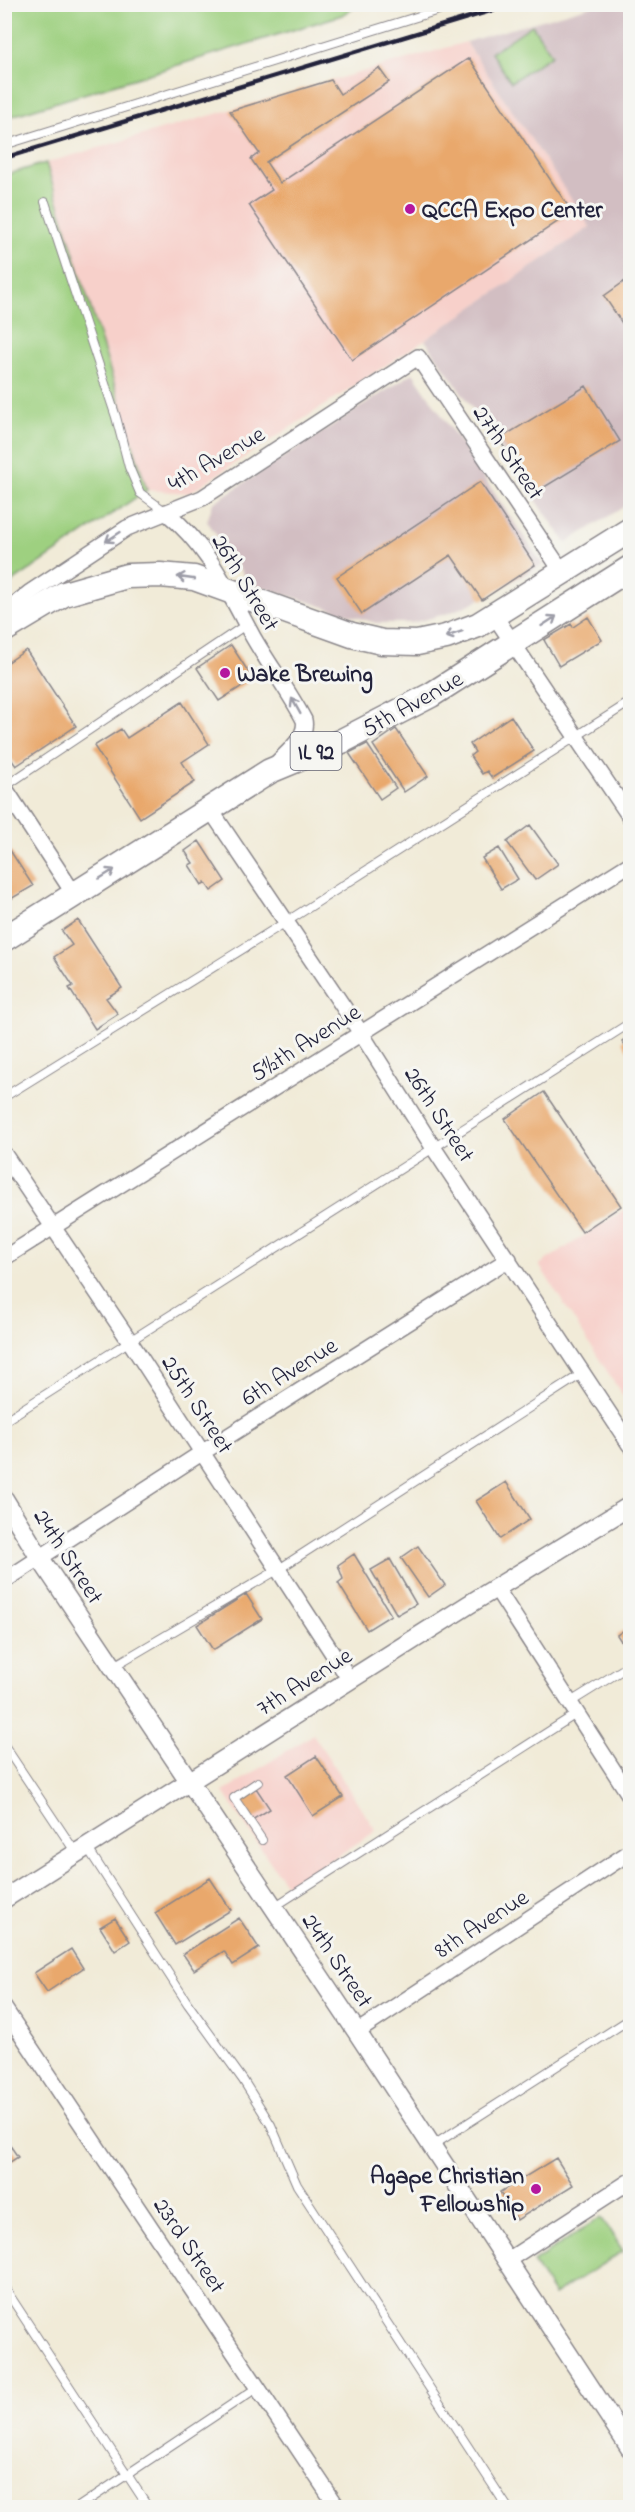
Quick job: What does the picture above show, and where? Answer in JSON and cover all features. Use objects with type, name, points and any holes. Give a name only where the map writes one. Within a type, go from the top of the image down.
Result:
[{"type":"main road","name":"5th Avenue","points":[[4,630],[64,594],[127,576],[160,575],[194,579],[352,635],[382,642],[417,643],[446,637],[478,625],[630,530]]},
{"type":"main road","name":"5th Avenue","points":[[4,939],[270,771],[342,741],[431,695],[630,568]]},
{"type":"street","name":"4th Avenue","points":[[4,613],[29,592],[127,528],[202,498],[418,357]]},
{"type":"street","name":"27th Street","points":[[418,357],[563,573]]},
{"type":"street","name":"26th Street","points":[[166,512],[189,531],[230,592],[296,705],[305,727],[303,734],[270,771]]},
{"type":"street","points":[[494,615],[630,817]]},
{"type":"street","points":[[4,787],[74,894]]},
{"type":"street","name":"26th Street","points":[[210,809],[361,1033],[433,1147],[630,1445]]},
{"type":"street","name":"5½th Avenue","points":[[4,1258],[630,864]]},
{"type":"street","name":"25th Street","points":[[4,1154],[129,1340],[350,1680]]},
{"type":"street","name":"6th Avenue","points":[[4,1581],[202,1452],[509,1259]]},
{"type":"street","name":"24th Street","points":[[4,1499],[40,1558],[357,2032],[630,2448]]},
{"type":"street","name":"7th Avenue","points":[[4,1899],[630,1506]]},
{"type":"street","points":[[496,1588],[630,1796]]},
{"type":"street","name":"8th Avenue","points":[[357,2032],[630,1852]]},
{"type":"street","name":"23rd Street","points":[[4,2008],[338,2508]]},
{"type":"street","points":[[508,2260],[628,2188]]},
{"type":"street","points":[[613,2422],[630,2431]]},
{"type":"lane","points":[[4,145],[458,4]]},
{"type":"lane","points":[[45,202],[116,417],[129,467],[140,493],[166,512]]},
{"type":"lane","points":[[4,787],[247,624]]},
{"type":"lane","points":[[4,1097],[286,922],[630,702]]},
{"type":"lane","points":[[4,1421],[630,1023]]},
{"type":"lane","points":[[112,1667],[279,1569],[583,1372]]},
{"type":"lane","points":[[274,1908],[573,1708],[630,1665]]},
{"type":"lane","points":[[4,1745],[243,2080],[271,2125],[297,2185],[508,2508]]},
{"type":"lane","points":[[258,1782],[234,1798],[262,1840]]},
{"type":"lane","points":[[432,2146],[630,2019]]},
{"type":"lane","points":[[4,2287],[149,2508]]},
{"type":"lane","points":[[77,2508],[258,2387]]},
{"type":"shaded area","points":[[594,5],[630,5],[630,503],[566,543],[425,340],[590,227],[466,42]]},
{"type":"shaded area","points":[[466,42],[590,227],[425,340],[189,493],[147,490],[46,163]]},
{"type":"shaded area","points":[[413,373],[543,565],[472,603],[449,613],[412,623],[376,623],[249,583],[207,521],[213,503]]},
{"type":"shaded area","points":[[630,1206],[630,1407],[539,1265]]},
{"type":"shaded area","points":[[313,1734],[376,1831],[288,1888],[223,1792]]},
{"type":"green space","points":[[5,4],[357,5],[342,15],[5,118]]},
{"type":"green space","points":[[532,25],[552,55],[511,82],[491,53]]},
{"type":"green space","points":[[46,163],[147,490],[5,587],[5,175]]},
{"type":"green space","points":[[601,2217],[623,2251],[554,2295],[533,2262]]},
{"type":"building","name":"QCCA Expo Center","points":[[469,58],[572,212],[352,360],[249,205],[272,190],[251,159],[259,153],[230,111],[331,80],[340,94],[379,68],[389,82],[266,162],[280,183]]},
{"type":"building","points":[[625,281],[630,289],[630,335],[604,296]]},
{"type":"building","points":[[586,386],[620,441],[533,494],[499,439]]},
{"type":"building","points":[[480,482],[535,565],[482,600],[451,555],[362,614],[337,577]]},
{"type":"building","points":[[588,617],[602,640],[559,666],[544,640],[571,624],[573,627]]},
{"type":"building","name":"Wake Brewing","points":[[231,645],[253,679],[219,701],[197,668]]},
{"type":"building","points":[[26,650],[76,726],[16,766],[4,749],[4,665]]},
{"type":"building","points":[[182,702],[209,744],[182,762],[195,782],[140,818],[94,746],[121,729],[127,738]]},
{"type":"building","points":[[511,716],[534,751],[492,778],[487,771],[482,774],[470,756],[475,752],[470,744]]},
{"type":"building","points":[[396,729],[428,776],[404,792],[373,745]]},
{"type":"building","points":[[367,744],[396,788],[380,799],[349,753]]},
{"type":"building","points":[[530,825],[558,864],[535,880],[507,842]]},
{"type":"building","points":[[4,841],[33,886],[4,903]]},
{"type":"building","points":[[199,841],[225,881],[211,891],[205,882],[202,885],[189,865],[193,863],[185,851]]},
{"type":"building","points":[[499,848],[518,879],[501,889],[482,858]]},
{"type":"building","points":[[78,920],[122,988],[106,998],[118,1014],[95,1029],[69,988],[73,986],[54,957],[72,945],[62,931]]},
{"type":"building","points":[[630,1035],[630,1054],[622,1041]]},
{"type":"building","points":[[544,1092],[621,1206],[582,1232],[505,1119]]},
{"type":"building","points":[[506,1482],[530,1519],[500,1539],[476,1501]]},
{"type":"building","points":[[418,1546],[445,1585],[428,1597],[401,1558]]},
{"type":"building","points":[[354,1554],[391,1615],[367,1630],[338,1583],[343,1579],[338,1565]]},
{"type":"building","points":[[390,1559],[416,1604],[397,1615],[371,1570]]},
{"type":"building","points":[[246,1594],[262,1619],[213,1650],[197,1625]]},
{"type":"building","points":[[630,1626],[630,1651],[628,1652],[617,1635]]},
{"type":"building","points":[[316,1756],[343,1797],[313,1816],[287,1775]]},
{"type":"building","points":[[256,1788],[270,1809],[252,1820],[239,1800]]},
{"type":"building","points":[[210,1878],[231,1910],[175,1945],[155,1913]]},
{"type":"building","points":[[115,1918],[130,1941],[115,1951],[100,1927]]},
{"type":"building","points":[[239,1918],[259,1948],[233,1965],[224,1951],[194,1970],[183,1954]]},
{"type":"building","points":[[71,1949],[83,1968],[47,1992],[34,1973]]},
{"type":"building","points":[[4,2143],[9,2144],[18,2157],[4,2166]]},
{"type":"building","name":"Agape Christian Fellowship","points":[[556,2158],[573,2185],[517,2220],[500,2192]]},
{"type":"railway","points":[[4,158],[513,4]]},
{"type":"place","name":"QCCA Expo Center","points":[[410,209]]},
{"type":"place","name":"Wake Brewing","points":[[225,673]]},
{"type":"place","name":"Agape Christian Fellowship","points":[[536,2189]]}]
